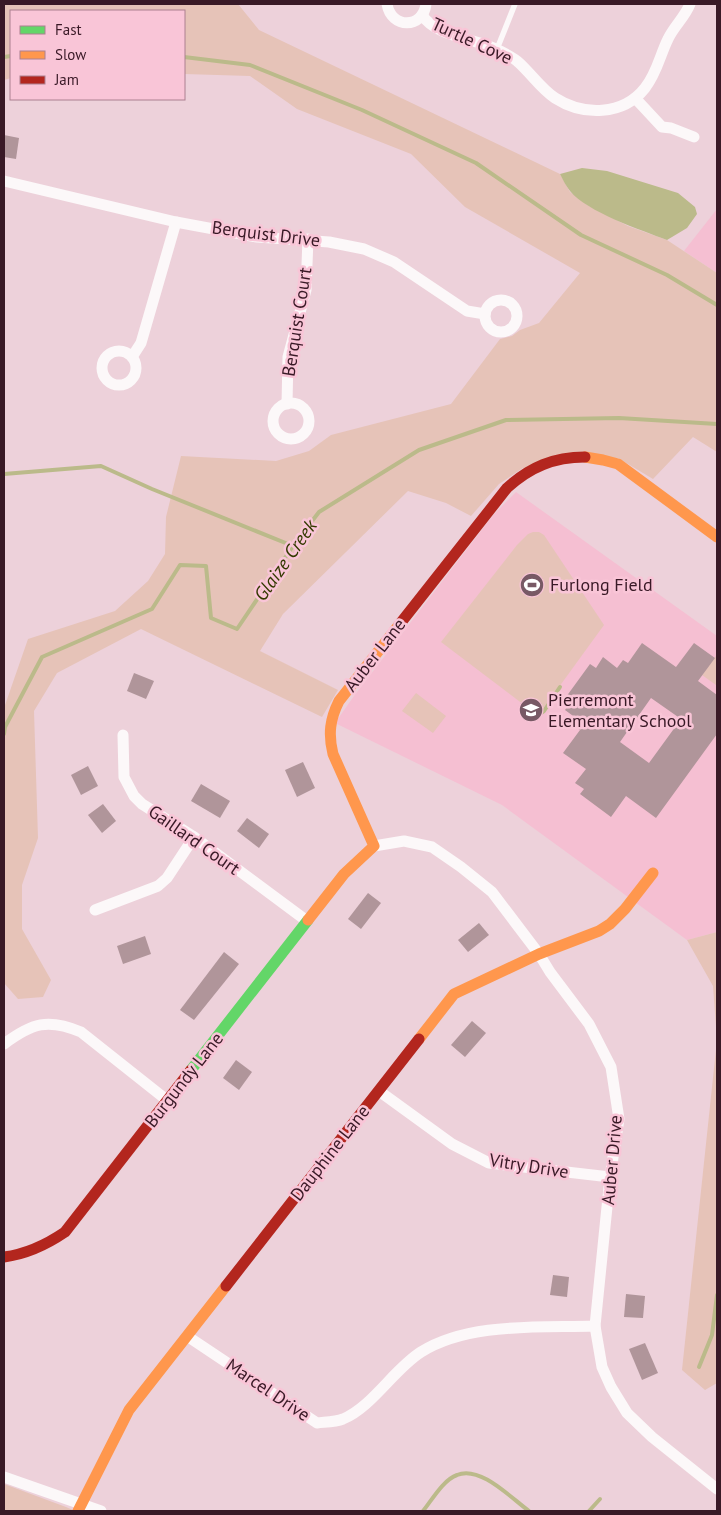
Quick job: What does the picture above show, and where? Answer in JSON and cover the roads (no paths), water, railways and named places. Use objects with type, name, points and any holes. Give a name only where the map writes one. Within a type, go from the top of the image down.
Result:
[{"type":"street","name":"Turtle Cove","points":[[388,4],[389,12],[393,17],[405,23],[411,22],[424,9]]},
{"type":"street","name":"Turtle Cove","points":[[424,9],[427,23],[497,49],[516,60],[554,97],[573,107],[588,111],[607,110],[617,107],[635,98],[645,88],[652,78],[668,39],[690,4]]},
{"type":"street","points":[[635,98],[662,127],[671,128],[694,137]]},
{"type":"street","name":"Berquist Drive","points":[[4,181],[176,222],[257,237],[346,244],[364,249],[394,262],[467,311],[485,314]]},
{"type":"street","points":[[132,357],[141,343],[176,222]]},
{"type":"street","name":"Berquist Court","points":[[287,404],[288,357],[306,290],[308,240]]},
{"type":"street","name":"Auber Lane","points":[[374,846],[333,754],[328,738],[333,712],[339,701],[518,476],[529,469],[563,458],[592,458],[618,464],[717,537]]},
{"type":"street","name":"Gaillard Court","points":[[123,735],[124,777],[134,796],[142,804],[194,838],[307,921]]},
{"type":"street","points":[[95,910],[158,886],[167,878],[194,838]]},
{"type":"street","name":"Auber Drive","points":[[374,846],[404,841],[432,847],[492,892],[540,954],[550,972],[589,1024],[610,1067],[619,1119],[610,1177],[595,1326],[602,1367],[611,1387],[627,1413],[717,1489]]},
{"type":"street","name":"Burgundy Lane","points":[[4,1257],[33,1251],[65,1232],[344,874],[374,846]]},
{"type":"street","name":"Dauphine Lane","points":[[80,1508],[129,1410],[454,994],[540,954],[599,931],[610,924],[626,909],[653,873]]},
{"type":"street","points":[[4,1044],[23,1030],[37,1024],[65,1025],[81,1032],[168,1102]]},
{"type":"street","name":"Vitry Drive","points":[[379,1090],[452,1144],[490,1163],[610,1177]]},
{"type":"street","name":"Marcel Drive","points":[[186,1336],[317,1423],[342,1419],[358,1410],[420,1353],[453,1336],[492,1330],[595,1326]]},
{"type":"street","points":[[4,1478],[80,1508],[101,1511]]},
{"type":"lane","points":[[497,49],[515,4]]},
{"type":"waterway","points":[[4,57],[10,56]]},
{"type":"waterway","points":[[185,57],[250,65],[362,110],[476,163],[581,235],[667,275],[717,305]]},
{"type":"waterway","name":"Glaize Creek","points":[[4,734],[5,727],[42,657],[152,609],[180,565],[206,566],[211,618],[237,629],[293,546],[319,512],[419,450],[506,420],[619,418],[717,424]]},
{"type":"waterway","points":[[4,474],[101,466],[152,489],[293,546]]},
{"type":"waterway","points":[[535,717],[544,711],[560,687]]},
{"type":"waterway","points":[[699,1367],[712,1335],[717,1295]]},
{"type":"waterway","points":[[423,1511],[447,1481],[457,1475],[466,1473],[495,1484],[529,1511]]},
{"type":"waterway","points":[[589,1511],[600,1499]]},
{"type":"place","name":"Furlong Field","points":[[532,585]]},
{"type":"place","name":"Pierremont Elementary School","points":[[531,710]]}]
